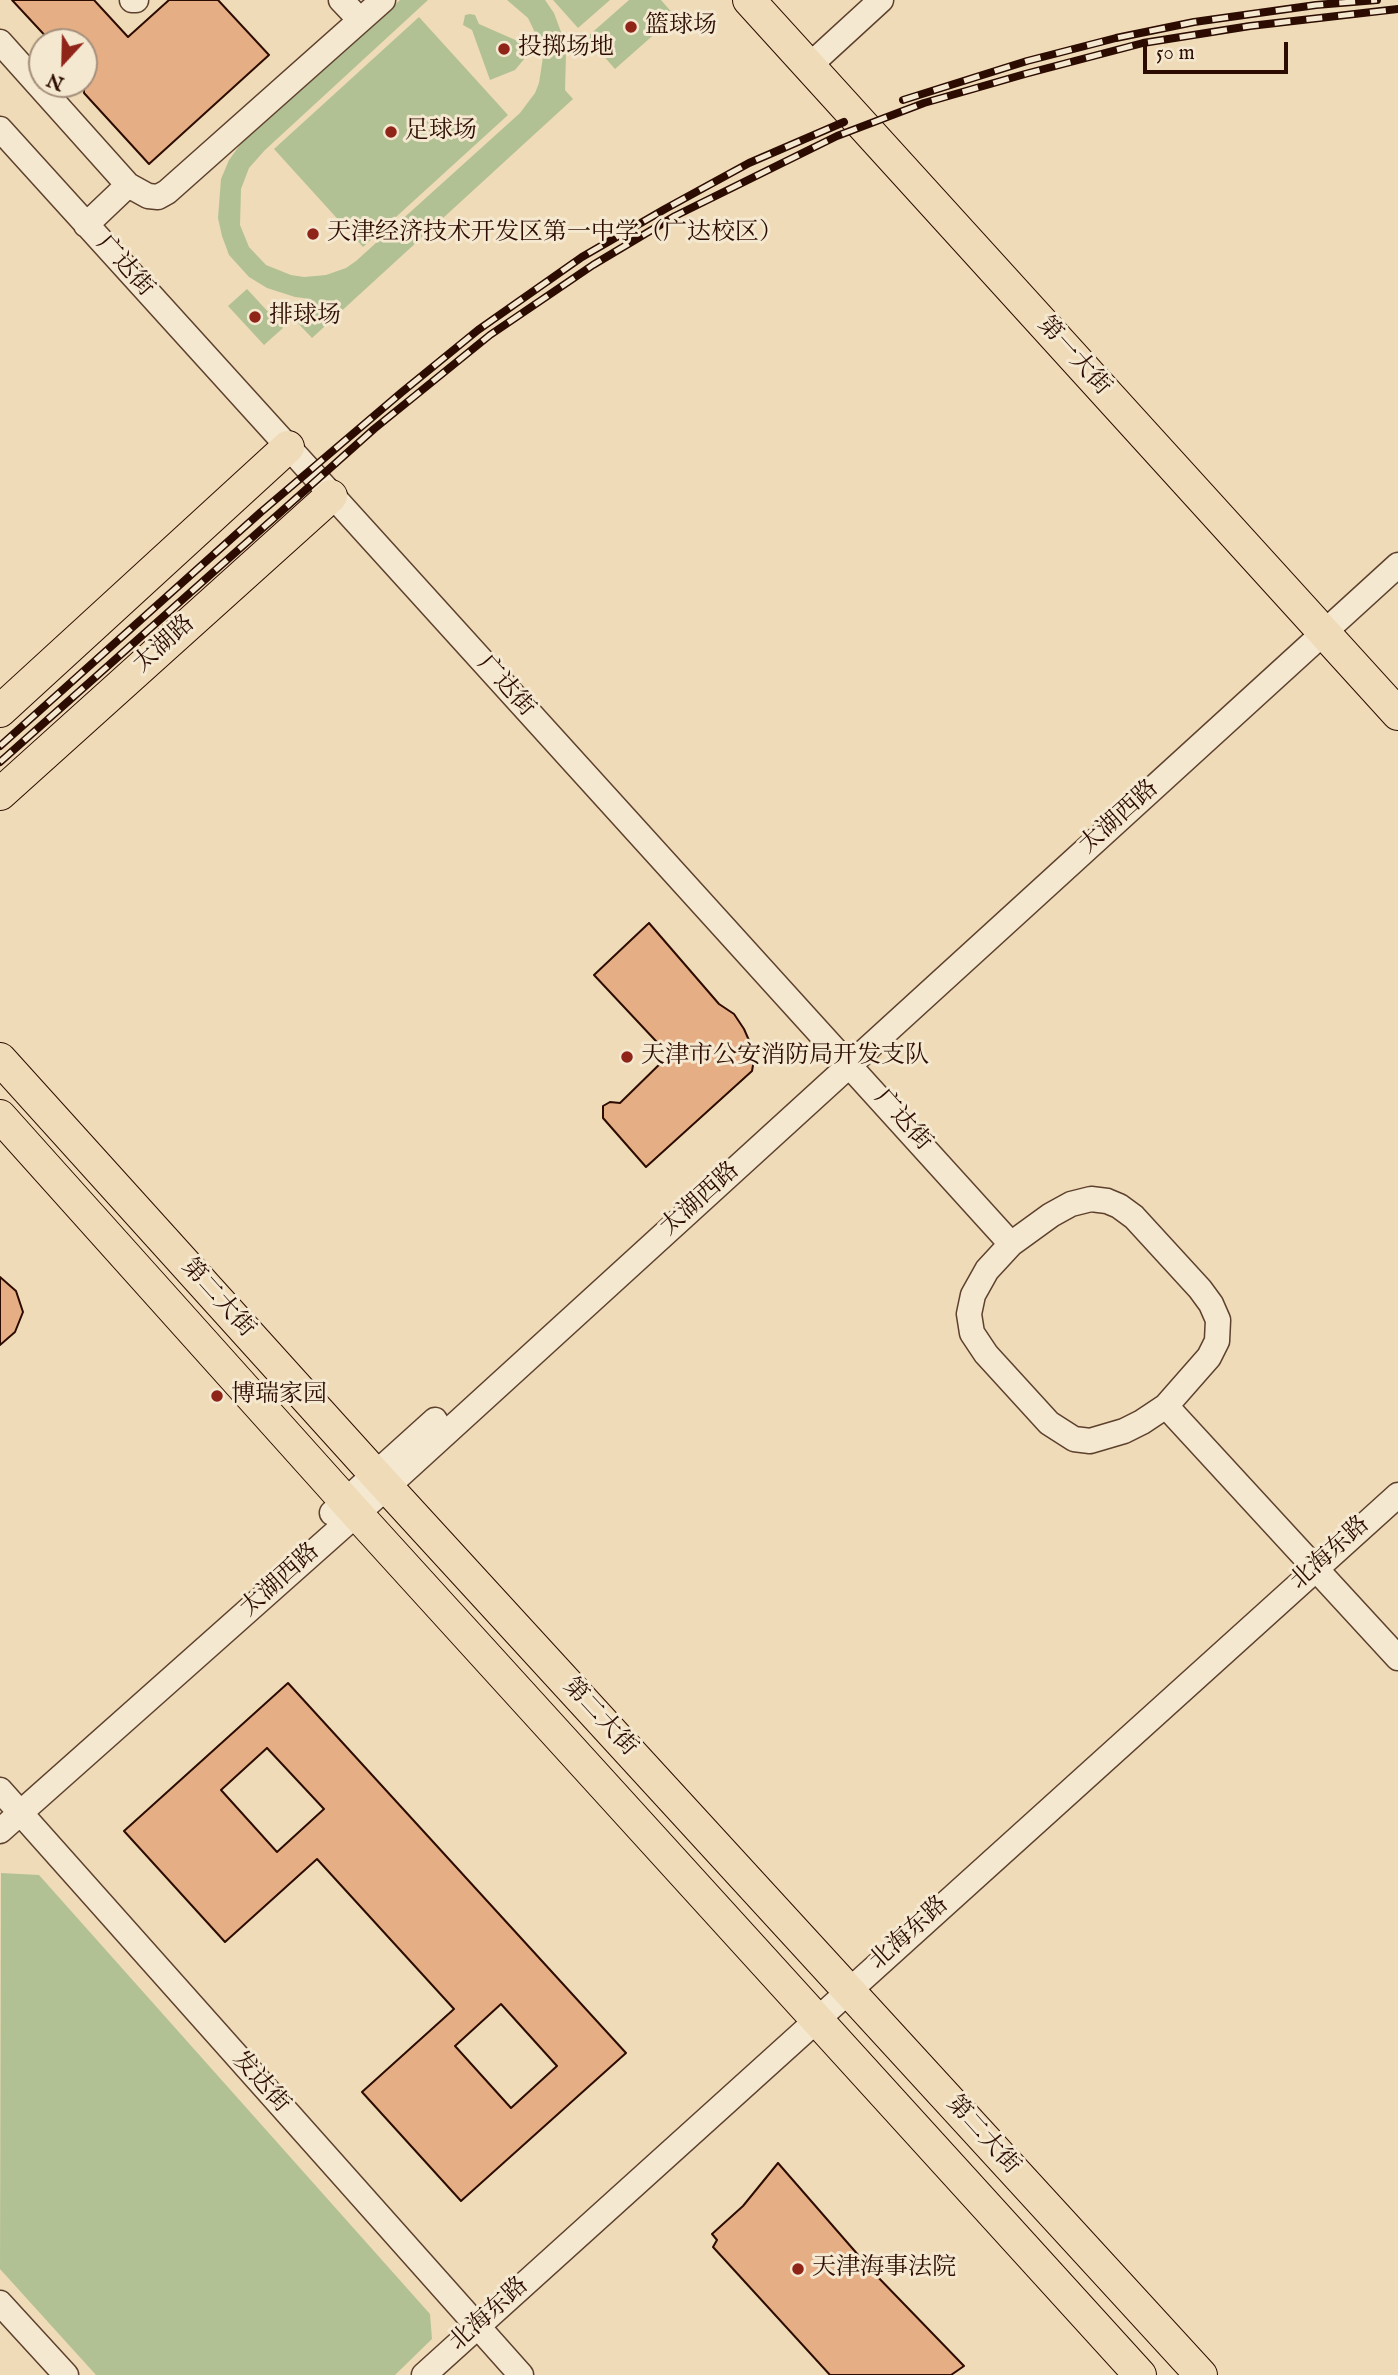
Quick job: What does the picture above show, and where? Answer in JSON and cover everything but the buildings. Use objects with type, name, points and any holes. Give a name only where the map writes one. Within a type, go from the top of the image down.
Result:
[{"type":"main road","name":"第一大街","points":[[749,0],[815,60],[1325,622],[1398,714]]},
{"type":"main road","name":"第一大街","points":[[774,0],[815,60]]},
{"type":"main road","points":[[0,711],[288,447]]},
{"type":"main road","name":"太湖路","points":[[0,794],[331,496]]},
{"type":"main road","name":"第一大街","points":[[1325,622],[1398,692]]},
{"type":"main road","name":"第二大街","points":[[0,1059],[381,1480],[1201,2375]]},
{"type":"main road","name":"第二大街","points":[[0,1116],[351,1507],[1140,2375]]},
{"type":"street","points":[[341,0],[360,20]]},
{"type":"street","points":[[0,42],[128,185],[148,196],[158,197],[167,192],[383,0]]},
{"type":"street","points":[[815,60],[881,0]]},
{"type":"street","name":"广达街","points":[[0,129],[1012,1244]]},
{"type":"street","points":[[86,225],[128,185]]},
{"type":"street","name":"太湖西路","points":[[0,1831],[11,1802],[381,1480],[1325,622],[1398,548]]},
{"type":"street","name":"太湖西路","points":[[1325,622],[1398,565]]},
{"type":"street","points":[[1090,1199],[1107,1201],[1135,1217],[1200,1289],[1211,1304],[1218,1321],[1217,1341],[1209,1357],[1166,1406],[1124,1431],[1090,1441],[1074,1439],[1059,1432],[986,1354],[972,1333],[969,1314],[973,1295],[987,1270],[1012,1244],[1051,1215],[1070,1205],[1090,1199]]},
{"type":"street","points":[[1166,1406],[1398,1658]]},
{"type":"street","name":"北海东路","points":[[424,2375],[1398,1495]]},
{"type":"street","name":"发达街","points":[[11,1802],[520,2375]]},
{"type":"street","points":[[0,2303],[66,2375]]},
{"type":"green space","points":[[400,0],[428,0],[265,150],[249,168],[241,189],[240,225],[249,247],[266,265],[304,277],[326,275],[346,268],[520,113],[535,93],[543,57],[540,43],[528,18],[507,0],[545,0],[554,13],[566,54],[565,90],[573,99],[312,338],[292,317],[311,299],[267,288],[249,277],[229,255],[218,218],[221,179],[229,160],[242,142]]},
{"type":"green space","name":"篮球场","points":[[553,0],[610,0],[578,28]]},
{"type":"green space","name":"篮球场","points":[[629,0],[661,0],[675,16],[615,69],[587,37]]},
{"type":"green space","name":"投掷场地","points":[[465,15],[475,15],[479,24],[529,46],[525,58],[515,70],[490,80],[472,30],[463,25]]},
{"type":"green space","name":"足球场","points":[[419,17],[508,115],[363,247],[274,149]]},
{"type":"green space","name":"排球场","points":[[247,289],[283,328],[264,345],[228,306]]},
{"type":"green space","points":[[1,1873],[39,1875],[430,2314],[432,2339],[395,2375],[96,2375],[0,2269]]},
{"type":"railway","points":[[903,100],[1027,61],[1116,38],[1194,22],[1316,5],[1377,0]]},
{"type":"railway","points":[[0,762],[374,429],[490,335],[593,265],[675,216],[837,136],[924,103],[1025,74],[1143,43],[1250,26],[1398,9]]},
{"type":"railway","points":[[0,746],[261,512],[478,330],[582,257],[665,209],[749,163],[844,122]]},
{"type":"place","name":"篮球场","points":[[631,27]]},
{"type":"place","name":"投掷场地","points":[[504,49]]},
{"type":"place","name":"足球场","points":[[391,132]]},
{"type":"place","name":"天津经济技术开发区第一中学（广达校区）","points":[[313,234]]},
{"type":"place","name":"排球场","points":[[255,317]]},
{"type":"place","name":"天津市公安消防局开发支队","points":[[627,1057]]},
{"type":"place","name":"博瑞家园","points":[[217,1396]]},
{"type":"place","name":"天津海事法院","points":[[798,2269]]}]
